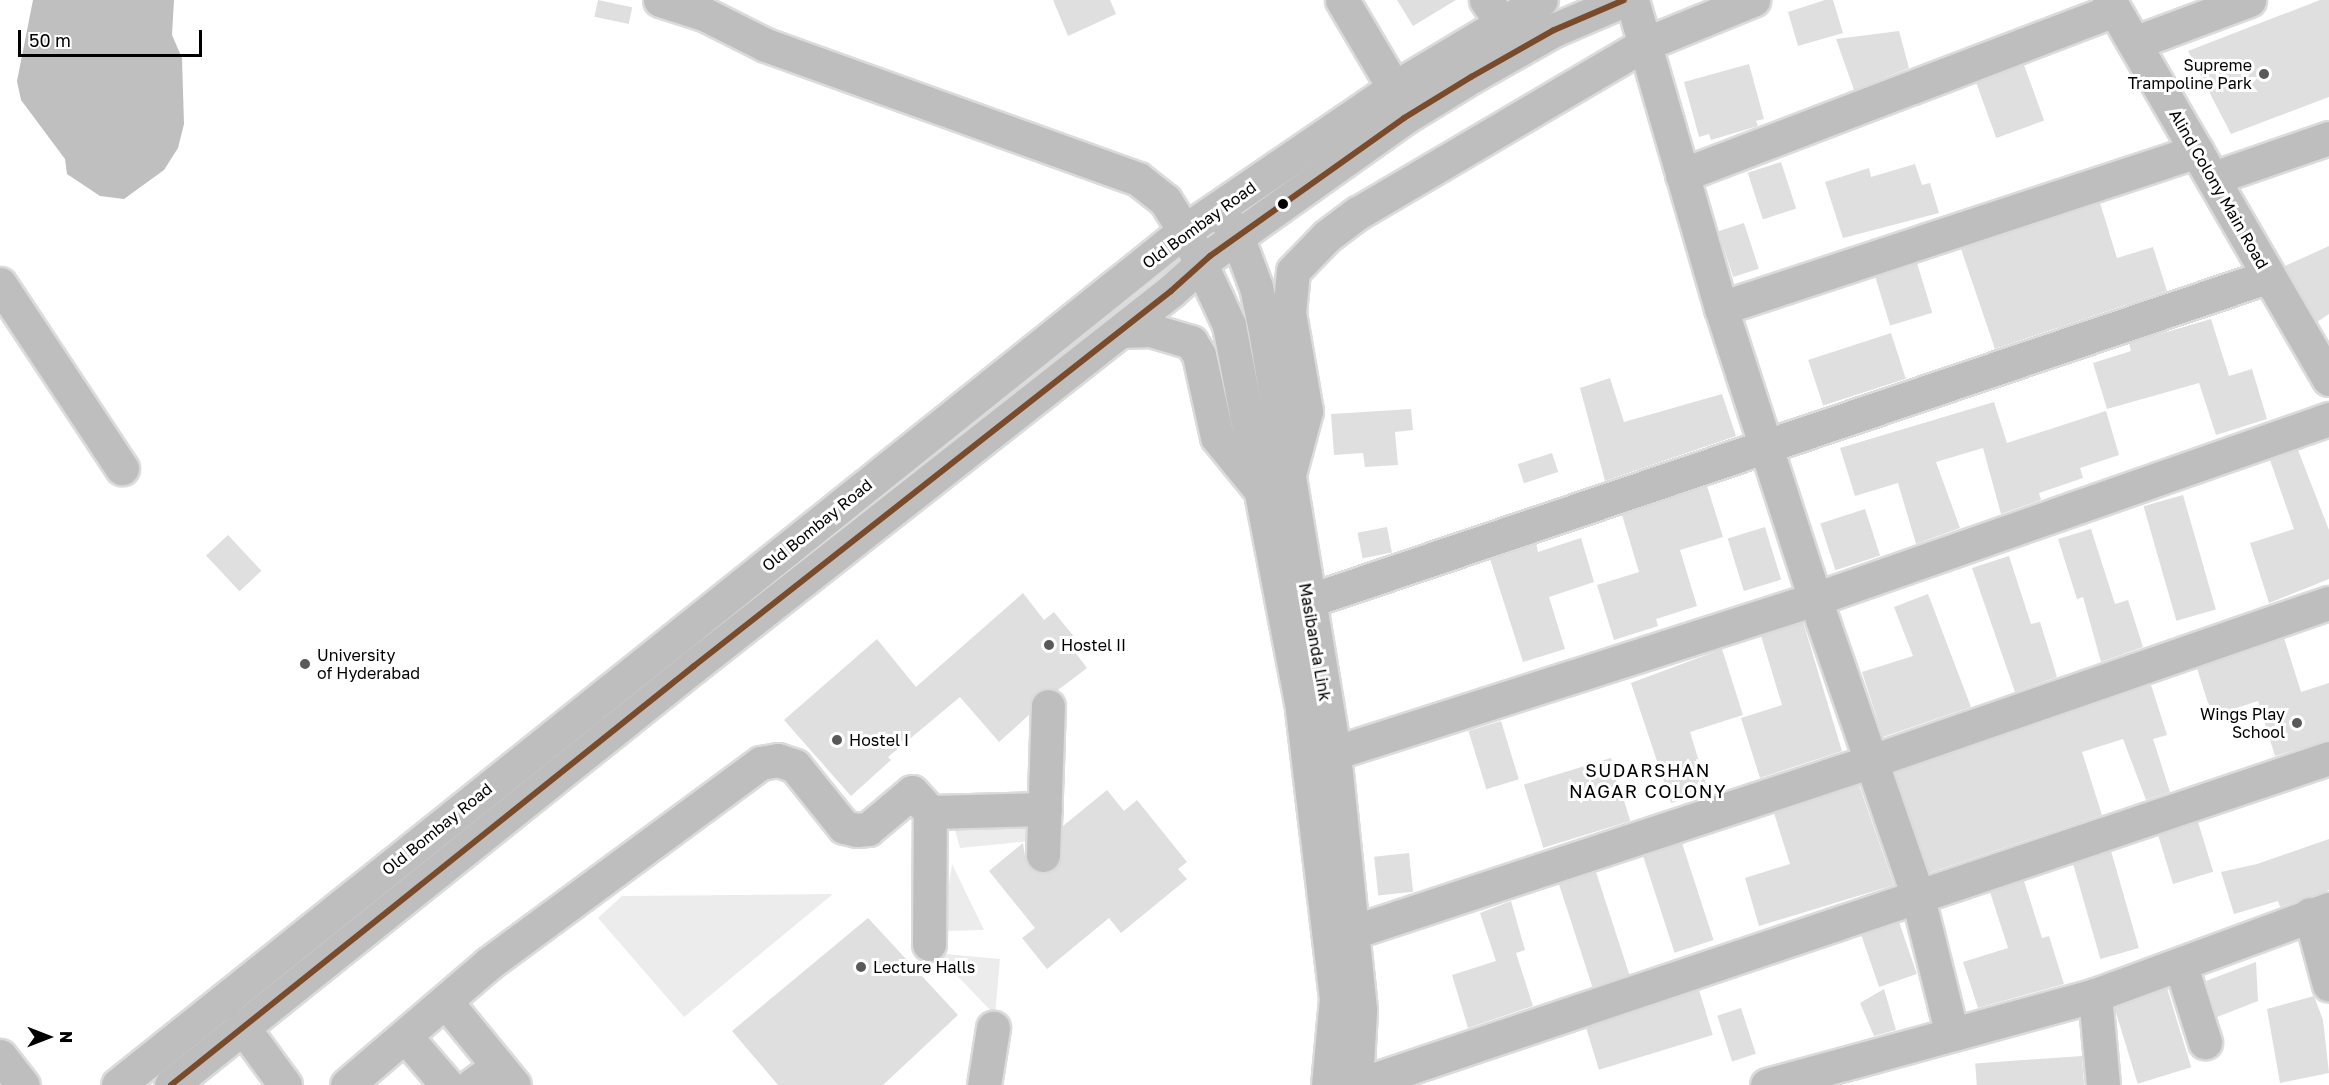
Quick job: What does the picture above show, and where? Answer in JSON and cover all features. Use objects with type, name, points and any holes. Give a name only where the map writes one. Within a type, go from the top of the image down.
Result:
[{"type":"street","points":[[660,0],[704,14],[766,45],[1138,179],[1165,200],[1202,261],[1228,325],[1274,484],[1334,979],[1334,1046],[1328,1085]]},
{"type":"street","points":[[1343,0],[1394,88]]},
{"type":"street","name":"Old Bombay Road","points":[[118,1085],[1184,231],[1219,210],[1394,88],[1494,11],[1541,0]]},
{"type":"street","name":"Old Bombay Road","points":[[171,1085],[242,1026],[1120,331],[1202,261],[1404,118],[1470,76],[1554,30],[1624,0]]},
{"type":"street","points":[[1632,0],[1721,308],[1815,598],[1917,894],[1952,1034]]},
{"type":"street","points":[[1274,484],[1306,411],[1289,313],[1293,271],[1327,236],[1359,213],[1645,44],[1753,0]]},
{"type":"street","points":[[2134,43],[2249,0]]},
{"type":"street","points":[[1682,175],[2112,5]]},
{"type":"street","name":"Alind Colony Main Road","points":[[2112,5],[2269,276],[2320,345],[2329,379]]},
{"type":"street","points":[[1721,308],[2205,165],[2329,138]]},
{"type":"street","name":"Masibanda Link","points":[[1219,210],[1237,236],[1256,287],[1274,484],[1308,601],[1334,753],[1360,1010],[1357,1085]]},
{"type":"street","points":[[1308,601],[2269,276]]},
{"type":"street","points":[[0,284],[122,468]]},
{"type":"street","points":[[1120,331],[1150,330],[1191,342],[1199,355],[1217,437],[1274,484]]},
{"type":"street","points":[[1334,753],[1815,598],[2329,419]]},
{"type":"street","points":[[1353,932],[1872,761],[2329,603]]},
{"type":"street","points":[[1043,855],[1048,706]]},
{"type":"street","points":[[1357,1085],[1917,894],[2329,758]]},
{"type":"street","points":[[347,1085],[488,964],[761,763],[778,760],[795,766],[844,827],[868,829],[912,792],[930,812],[929,944]]},
{"type":"street","points":[[930,812],[1045,809]]},
{"type":"street","points":[[1778,1083],[2095,995],[2181,966],[2319,912],[2329,985]]},
{"type":"street","points":[[2181,966],[2205,1042]]},
{"type":"street","points":[[2095,995],[2103,1085]]},
{"type":"street","points":[[446,1002],[506,1076],[472,1085]]},
{"type":"street","points":[[242,1026],[285,1085]]},
{"type":"street","points":[[984,1085],[993,1028]]},
{"type":"street","points":[[405,1036],[447,1085]]},
{"type":"street","points":[[0,1056],[23,1085]]},
{"type":"shaded area","points":[[33,0],[174,0],[172,35],[182,58],[184,124],[178,148],[164,170],[124,199],[100,196],[67,174],[65,159],[21,100],[17,81]]},
{"type":"shaded area","points":[[951,815],[1031,820],[1031,841],[960,848]]},
{"type":"shaded area","points":[[952,864],[984,930],[942,931]]},
{"type":"shaded area","points":[[833,894],[684,1017],[598,918],[622,896]]},
{"type":"shaded area","points":[[935,953],[1000,959],[995,1015]]},
{"type":"building","points":[[598,0],[632,7],[629,24],[594,17]]},
{"type":"building","points":[[1053,0],[1110,0],[1116,14],[1068,36]]},
{"type":"building","points":[[1397,0],[1456,0],[1413,26]]},
{"type":"building","points":[[1825,0],[1833,0],[1843,33],[1798,46],[1788,12]]},
{"type":"building","name":"Supreme Trampoline Park","points":[[2320,0],[2329,0],[2329,97],[2231,134],[2188,51]]},
{"type":"building","points":[[1899,31],[1909,68],[1854,90],[1836,39]]},
{"type":"building","points":[[1749,64],[1764,119],[1756,121],[1758,126],[1711,140],[1709,134],[1699,137],[1684,82]]},
{"type":"building","points":[[2024,65],[2044,120],[1996,138],[1976,82]]},
{"type":"building","points":[[1781,162],[1796,209],[1763,219],[1748,173]]},
{"type":"building","points":[[1915,164],[1922,185],[1930,183],[1939,213],[1843,238],[1825,182],[1869,168],[1871,177]]},
{"type":"building","points":[[2100,203],[2117,258],[2153,247],[2167,291],[1995,349],[1961,249]]},
{"type":"building","points":[[1744,223],[1759,269],[1733,277],[1718,231]]},
{"type":"building","points":[[2329,246],[2329,314],[2317,322],[2285,266]]},
{"type":"building","points":[[1917,263],[1932,313],[1890,326],[1875,276]]},
{"type":"building","points":[[2211,319],[2229,376],[2252,369],[2267,419],[2216,435],[2199,383],[2107,409],[2093,363],[2131,351],[2129,343]]},
{"type":"building","points":[[1891,333],[1906,379],[1823,406],[1808,360]]},
{"type":"building","points":[[1610,378],[1624,422],[1722,394],[1736,436],[1605,481],[1580,388]]},
{"type":"building","points":[[1994,402],[2007,443],[2106,411],[2119,455],[2080,468],[2083,478],[2039,493],[2041,500],[2001,514],[1983,448],[1936,462],[1960,528],[1916,544],[1898,483],[1855,496],[1840,448]]},
{"type":"building","points":[[1411,409],[1413,430],[1395,432],[1398,465],[1365,467],[1363,453],[1334,455],[1331,414]]},
{"type":"building","points":[[2298,450],[2329,530],[2329,579],[2269,603],[2250,543],[2294,529],[2270,460]]},
{"type":"building","points":[[1552,453],[1558,472],[1524,483],[1518,464]]},
{"type":"building","points":[[1707,486],[1723,537],[1680,550],[1697,606],[1656,619],[1658,626],[1614,640],[1597,585],[1639,572],[1622,515]]},
{"type":"building","points":[[2183,495],[2216,609],[2176,621],[2144,506]]},
{"type":"building","points":[[1865,509],[1880,556],[1835,570],[1820,524]]},
{"type":"building","points":[[1387,527],[1392,553],[1363,558],[1358,533]]},
{"type":"building","points":[[1765,527],[1781,580],[1744,591],[1728,538]]},
{"type":"building","points":[[2091,529],[2115,604],[2128,600],[2143,647],[2101,662],[2083,597],[2077,599],[2058,539]]},
{"type":"building","points":[[228,535],[261,571],[239,591],[206,555]]},
{"type":"building","points":[[1581,538],[1594,582],[1549,597],[1565,649],[1523,662],[1490,559],[1536,544],[1538,552]]},
{"type":"building","points":[[2009,556],[2031,624],[2040,622],[2057,677],[2015,692],[1972,568]]},
{"type":"building","points":[[1023,593],[1044,620],[1054,612],[1075,638],[1068,643],[1087,668],[1058,690],[1039,690],[1032,697],[1029,715],[999,742],[960,697],[888,757],[891,760],[851,796],[784,720],[877,639],[916,687]]},
{"type":"building","points":[[1928,594],[1971,707],[1883,737],[1862,672],[1913,656],[1894,607]]},
{"type":"building","points":[[1803,622],[1842,751],[1760,778],[1741,718],[1782,705],[1761,636]]},
{"type":"building","points":[[2284,638],[2301,692],[2329,683],[2329,740],[2275,756],[2258,701],[2212,716],[2197,668]]},
{"type":"building","points":[[1722,649],[1743,715],[1690,732],[1708,791],[1671,803],[1631,683]]},
{"type":"building","points":[[2151,685],[2167,735],[2153,739],[2170,792],[2146,800],[2123,739],[2082,752],[2102,815],[1929,873],[1895,773]]},
{"type":"building","points":[[1501,721],[1519,779],[1486,789],[1468,731]]},
{"type":"building","points":[[1611,758],[1630,821],[1543,848],[1524,785]]},
{"type":"building","points":[[1859,785],[1894,885],[1759,926],[1745,878],[1790,864],[1774,813]]},
{"type":"building","points":[[1107,790],[1124,811],[1137,800],[1187,862],[1178,869],[1187,879],[1121,933],[1109,918],[1047,969],[1022,938],[1035,928],[989,871],[1023,843],[1026,863],[1033,871],[1052,871],[1062,856],[1063,826]]},
{"type":"building","points":[[2198,822],[2213,872],[2173,884],[2158,834]]},
{"type":"building","points":[[2329,839],[2329,890],[2280,907],[2278,901],[2234,914],[2221,872],[2257,864]]},
{"type":"building","points":[[1682,843],[1714,940],[1675,953],[1643,856]]},
{"type":"building","points":[[2111,851],[2139,948],[2100,959],[2073,862]]},
{"type":"building","points":[[1409,853],[1413,892],[1378,895],[1374,857]]},
{"type":"building","points":[[1596,872],[1629,975],[1592,987],[1559,884]]},
{"type":"building","points":[[2024,881],[2042,938],[2049,936],[2064,984],[1978,1008],[1963,962],[2008,948],[1990,892]]},
{"type":"building","points":[[1511,901],[1525,950],[1516,953],[1533,1006],[1468,1028],[1452,975],[1496,961],[1480,913]]},
{"type":"building","name":"Lecture Halls","points":[[868,918],[958,1015],[883,1085],[778,1085],[732,1031]]},
{"type":"building","points":[[1899,922],[1917,974],[1879,987],[1861,935]]},
{"type":"building","points":[[2256,962],[2258,1001],[2217,1017],[2206,981]]},
{"type":"building","points":[[2167,988],[2191,1067],[2138,1084],[2113,1004]]},
{"type":"building","points":[[1884,989],[1896,1030],[1874,1036],[1860,1003]]},
{"type":"building","points":[[1699,990],[1713,1035],[1599,1070],[1585,1025]]},
{"type":"building","points":[[2314,996],[2323,1020],[2329,1073],[2280,1083],[2267,1009]]},
{"type":"building","points":[[1741,1008],[1756,1054],[1732,1061],[1717,1016]]},
{"type":"building","points":[[2082,1056],[2084,1085],[1977,1085],[1975,1063]]},
{"type":"transit line","points":[[171,1085],[694,666],[1171,291],[1210,256],[1404,118],[1554,30],[1624,0]]},
{"type":"place","name":"Supreme Trampoline Park","points":[[2264,74]]},
{"type":"place","name":"Hostel II","points":[[1049,645]]},
{"type":"place","name":"University of Hyderabad","points":[[305,664]]},
{"type":"place","name":"Wings Play School","points":[[2297,723]]},
{"type":"place","name":"Hostel I","points":[[837,740]]},
{"type":"place","name":"Lecture Halls","points":[[861,967]]},
{"type":"district","name":"SUDARSHAN NAGAR COLONY","points":[[1648,781]]}]
